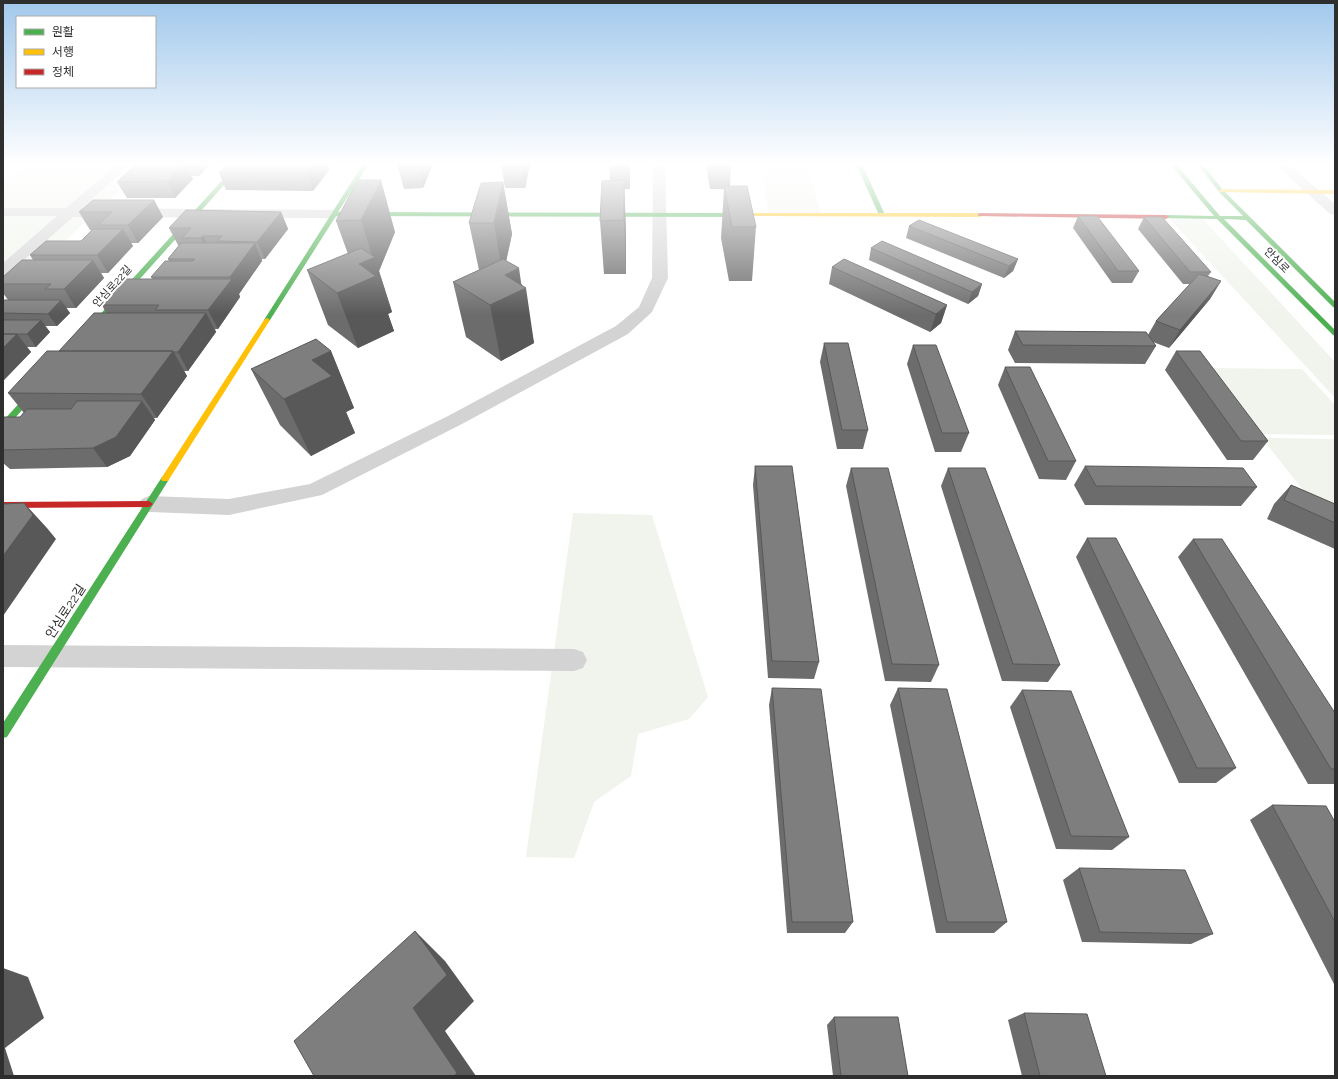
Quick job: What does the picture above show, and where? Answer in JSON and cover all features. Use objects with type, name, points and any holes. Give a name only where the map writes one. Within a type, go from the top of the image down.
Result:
[{"type":"street","points":[[3,271],[67,214]]},
{"type":"street","name":"안심로22길","points":[[3,426],[194,214]]},
{"type":"street","name":"안심로22길","points":[[3,733],[335,214]]},
{"type":"street","points":[[450,214],[980,214]]},
{"type":"street","points":[[1050,214],[1247,218]]},
{"type":"street","name":"안심로","points":[[1216,214],[1335,334]]},
{"type":"street","name":"안심로","points":[[1243,214],[1335,306]]},
{"type":"street","points":[[3,505],[150,504],[229,508],[315,490],[455,420],[622,330],[646,309],[660,278],[660,215]]},
{"type":"street","points":[[3,656],[574,660]]},
{"type":"shaded area","points":[[3,214],[94,214],[3,298]]},
{"type":"shaded area","points":[[769,214],[821,215],[769,215]]},
{"type":"shaded area","points":[[1168,217],[1202,218],[1335,362],[1335,398]]},
{"type":"shaded area","points":[[1205,368],[1302,369],[1335,405],[1335,435],[1255,434]]},
{"type":"shaded area","points":[[1262,438],[1335,439],[1335,505],[1306,494]]},
{"type":"shaded area","points":[[573,513],[652,515],[708,697],[689,719],[638,734],[631,776],[594,802],[574,858],[526,857]]},
{"type":"building","points":[[109,214],[139,214],[128,225],[98,225]]},
{"type":"building","points":[[182,214],[279,214],[257,242],[217,241],[222,236],[182,238],[191,228],[169,228]]},
{"type":"building","points":[[340,214],[364,214],[361,220],[336,221]]},
{"type":"building","points":[[472,214],[496,214],[494,223],[469,223]]},
{"type":"building","points":[[600,214],[624,214],[624,220],[600,221]]},
{"type":"building","points":[[730,214],[753,214],[756,227],[732,227]]},
{"type":"building","points":[[1078,216],[1097,216],[1139,271],[1118,271]]},
{"type":"building","points":[[1144,217],[1162,217],[1211,272],[1190,272]]},
{"type":"building","points":[[919,220],[1018,259],[1009,266],[909,226]]},
{"type":"building","points":[[93,229],[123,229],[97,255],[30,255],[46,241],[81,241]]},
{"type":"building","points":[[882,241],[982,284],[972,292],[871,248]]},
{"type":"building","points":[[181,243],[255,243],[230,277],[151,277],[165,261],[193,261],[195,259],[168,259]]},
{"type":"building","points":[[361,248],[375,257],[359,264],[376,276],[337,293],[307,270]]},
{"type":"building","points":[[503,259],[519,268],[505,275],[526,288],[490,305],[453,282]]},
{"type":"building","points":[[844,259],[947,305],[936,314],[832,267]]},
{"type":"building","points":[[22,260],[93,260],[64,289],[45,289],[51,284],[3,284],[3,277]]},
{"type":"building","points":[[1199,274],[1221,281],[1180,330],[1156,321]]},
{"type":"building","points":[[126,279],[232,279],[208,310],[155,310],[159,305],[102,305]]},
{"type":"building","points":[[3,300],[61,300],[48,314],[3,313]]},
{"type":"building","points":[[94,313],[206,313],[178,352],[59,351]]},
{"type":"building","points":[[3,320],[41,320],[27,334],[3,334]]},
{"type":"building","points":[[1015,331],[1146,332],[1156,346],[1023,345]]},
{"type":"building","points":[[3,334],[17,334],[3,348]]},
{"type":"building","points":[[316,339],[331,351],[312,360],[332,376],[284,399],[251,369]]},
{"type":"building","points":[[824,343],[848,343],[868,430],[842,430]]},
{"type":"building","points":[[913,345],[936,345],[969,433],[942,433]]},
{"type":"building","points":[[47,351],[173,351],[141,394],[8,393]]},
{"type":"building","points":[[1176,351],[1200,351],[1268,441],[1241,441]]},
{"type":"building","points":[[1005,367],[1030,367],[1076,461],[1048,461]]},
{"type":"building","points":[[77,401],[142,401],[116,437],[93,448],[3,450],[3,417],[20,417],[27,409],[71,409]]},
{"type":"building","points":[[755,466],[792,466],[819,662],[772,661]]},
{"type":"building","points":[[1085,466],[1243,468],[1257,487],[1096,486]]},
{"type":"building","points":[[851,468],[888,468],[939,665],[892,664]]},
{"type":"building","points":[[948,468],[985,468],[1060,665],[1013,664]]},
{"type":"building","points":[[1291,485],[1335,504],[1335,523],[1284,500]]},
{"type":"building","points":[[24,503],[33,515],[3,556],[3,504]]},
{"type":"building","points":[[1087,538],[1116,538],[1236,768],[1197,768]]},
{"type":"building","points":[[1193,539],[1222,539],[1335,713],[1335,769],[1331,769]]},
{"type":"building","points":[[772,688],[821,689],[853,922],[792,922]]},
{"type":"building","points":[[898,688],[947,689],[1007,922],[947,922]]},
{"type":"building","points":[[1022,690],[1071,691],[1129,837],[1071,836]]},
{"type":"building","points":[[1272,805],[1326,806],[1335,822],[1335,922]]},
{"type":"building","points":[[1079,868],[1185,870],[1213,934],[1100,932]]},
{"type":"building","points":[[415,931],[447,975],[413,1008],[457,1073],[454,1076],[314,1076],[294,1041]]},
{"type":"building","points":[[1024,1013],[1087,1014],[1106,1076],[1040,1076]]},
{"type":"building","points":[[834,1017],[898,1017],[908,1076],[841,1076]]},
{"type":"traffic: fast","points":[[3,426],[194,214]]},
{"type":"traffic: fast","points":[[267,320],[334,214]]},
{"type":"traffic: fast","points":[[479,214],[743,215]]},
{"type":"traffic: fast","points":[[1216,214],[1335,334]]},
{"type":"traffic: fast","points":[[1244,214],[1335,306]]},
{"type":"traffic: fast","points":[[1166,217],[1247,218]]},
{"type":"traffic: fast","points":[[3,733],[165,479]]},
{"type":"traffic: slow","points":[[743,215],[980,215]]},
{"type":"traffic: slow","points":[[165,479],[267,320]]},
{"type":"traffic: jam","points":[[980,215],[1166,217]]},
{"type":"traffic: jam","points":[[3,505],[149,504]]}]
